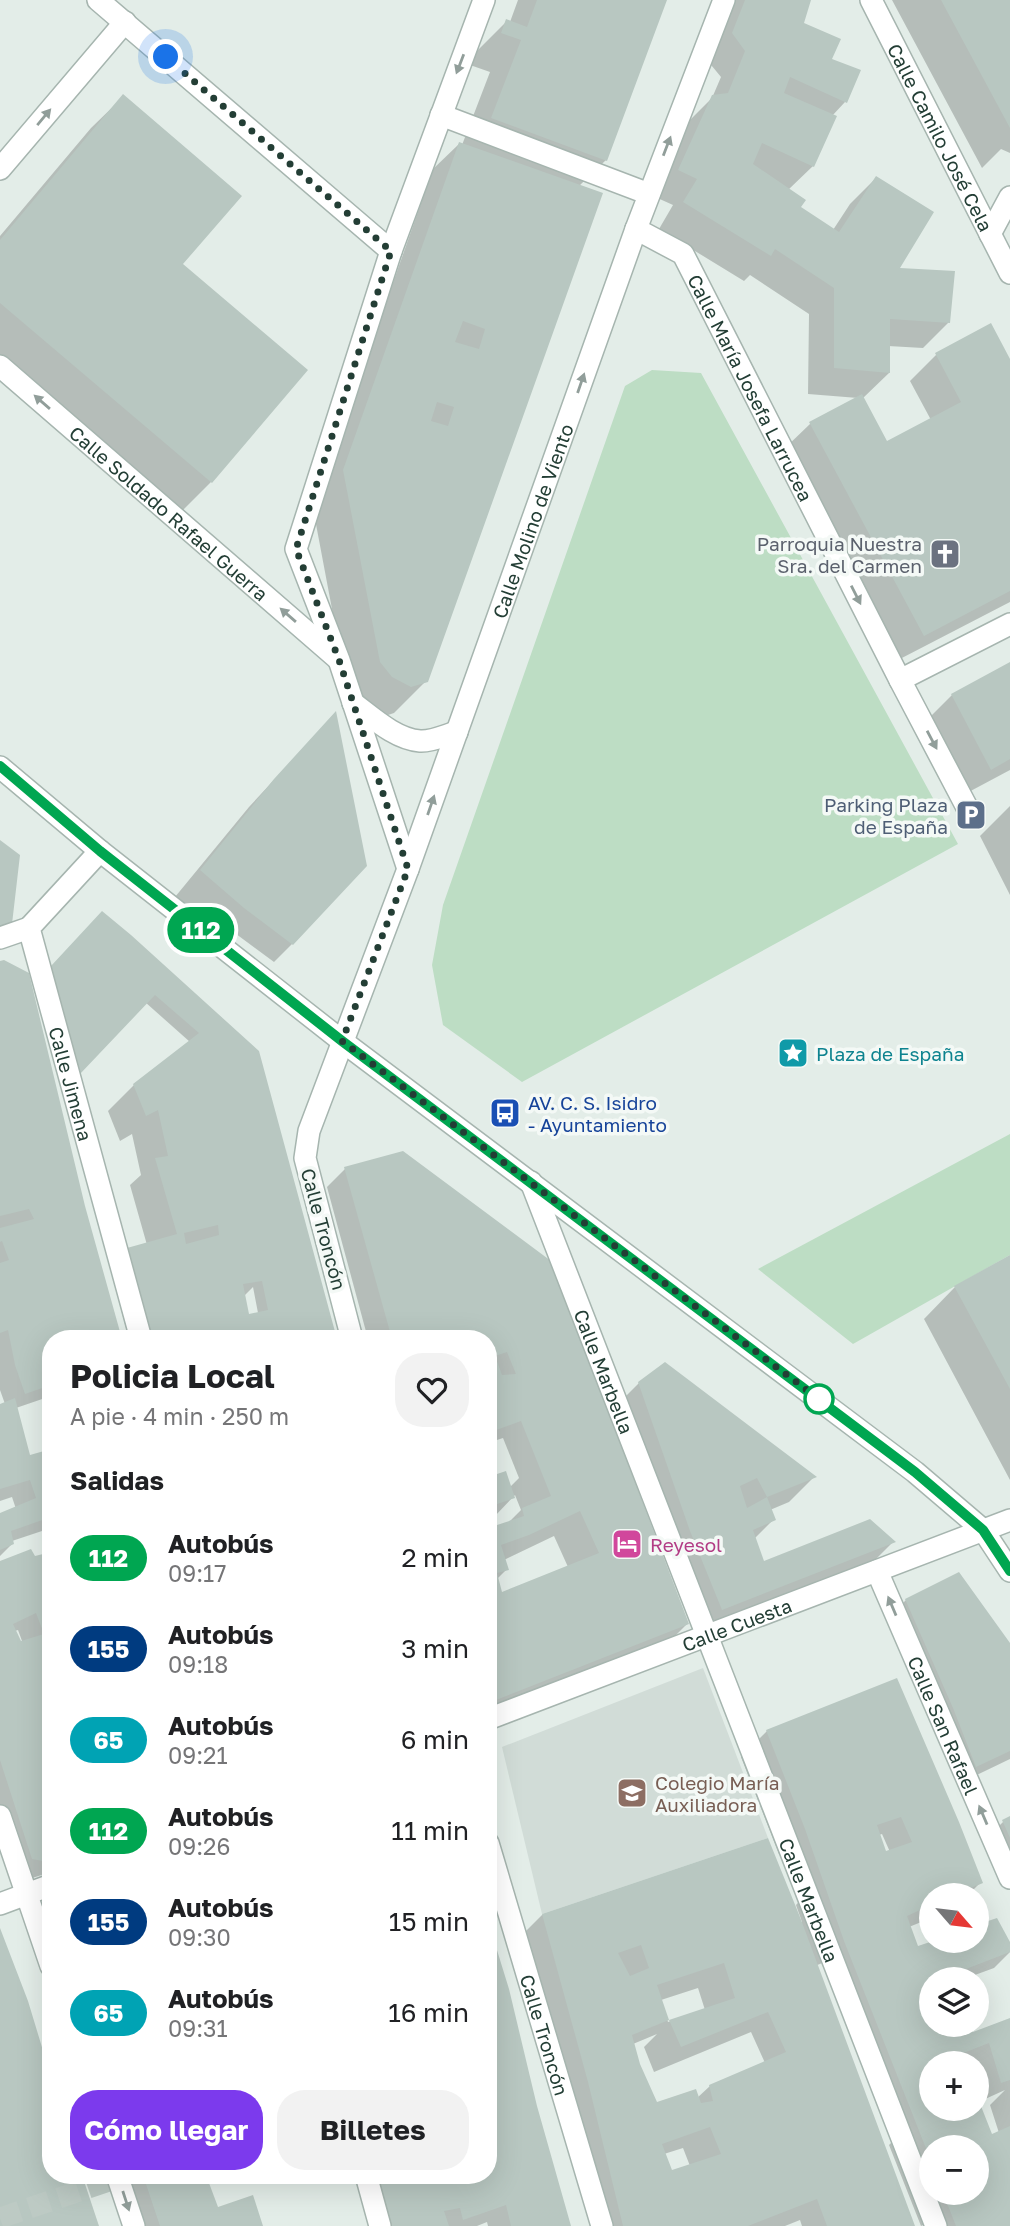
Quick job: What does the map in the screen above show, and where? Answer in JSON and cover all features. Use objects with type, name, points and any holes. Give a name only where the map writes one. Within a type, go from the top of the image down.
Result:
[{"type":"street","points":[[99,0],[391,251]]},
{"type":"street","points":[[408,869],[339,660],[296,549],[391,251],[484,0]]},
{"type":"street","name":"Calle Molino de Viento","points":[[342,1041],[408,869],[636,229],[724,0]]},
{"type":"street","name":"Calle Camilo José Cela","points":[[871,0],[1010,273]]},
{"type":"street","points":[[0,169],[125,22]]},
{"type":"street","points":[[441,115],[649,194]]},
{"type":"street","points":[[990,234],[1010,197]]},
{"type":"street","name":"Calle María Josefa Larrucea","points":[[636,229],[683,254],[971,815]]},
{"type":"street","name":"Calle Soldado Rafael Guerra","points":[[0,366],[339,660]]},
{"type":"street","points":[[900,680],[1010,624]]},
{"type":"street","points":[[353,703],[406,738],[422,741],[457,732]]},
{"type":"street","points":[[0,766],[100,851],[342,1041],[915,1472],[983,1530],[1010,1571]]},
{"type":"street","points":[[0,938],[29,928],[100,851]]},
{"type":"street","name":"Calle Jimena","points":[[29,928],[139,1330]]},
{"type":"street","name":"Calle Troncón","points":[[342,1041],[309,1131],[305,1158],[350,1330]]},
{"type":"street","name":"Calle Marbella","points":[[531,1182],[936,2226]]},
{"type":"street","name":"Calle Cuesta","points":[[497,1716],[1010,1520]]},
{"type":"street","name":"Calle San Rafael","points":[[877,1571],[1010,1878]]},
{"type":"street","points":[[0,1816],[42,1938]]},
{"type":"street","name":"Calle Troncón","points":[[497,1873],[602,2226]]},
{"type":"street","points":[[0,1905],[42,1889]]},
{"type":"street","points":[[120,2184],[134,2226]]},
{"type":"street","points":[[368,2184],[380,2226]]},
{"type":"shaded area","name":"Colegio María Auxiliadora","points":[[703,1668],[768,1838],[542,1914],[502,1747]]},
{"type":"green space","points":[[652,370],[701,373],[958,844],[522,1082],[443,1025],[432,965],[443,905],[625,386]]},
{"type":"green space","points":[[1010,1134],[1010,1255],[853,1344],[758,1269]]},
{"type":"building","points":[[537,0],[667,0],[607,161],[491,118],[521,40],[501,33],[506,19],[527,27]]},
{"type":"building","points":[[745,0],[811,0],[804,23],[841,39],[832,59],[861,70],[847,103],[790,77],[784,93],[837,116],[814,167],[762,143],[753,164],[806,200],[801,207],[839,232],[876,176],[934,212],[900,268],[955,271],[950,323],[890,319],[890,373],[834,368],[834,288],[775,249],[771,256],[683,202],[697,179],[678,170],[712,95],[728,93],[745,51],[732,33]]},
{"type":"building","points":[[941,0],[1010,0],[1010,128]]},
{"type":"building","points":[[123,94],[242,196],[183,264],[308,370],[212,483],[0,303],[0,240]]},
{"type":"building","points":[[459,142],[603,193],[428,682],[411,687],[392,677],[380,662],[343,470]],"holes":[[[463,321],[485,329],[479,349],[455,342]],[[437,402],[454,407],[448,426],[431,421]]]},
{"type":"building","points":[[991,323],[1010,359],[1010,591],[924,636],[809,422],[862,394],[887,441],[961,402],[935,353]]},
{"type":"building","points":[[1010,662],[1010,759],[991,770],[951,694]]},
{"type":"building","points":[[336,711],[367,866],[293,945],[200,870],[274,779]]},
{"type":"building","points":[[0,840],[20,855],[12,924],[0,927]]},
{"type":"building","points":[[102,911],[259,1051],[335,1330],[149,1330],[127,1248],[177,1234],[155,1158],[168,1156],[158,1110],[146,1116],[133,1084],[199,1033],[155,995],[80,1074],[51,966]],"holes":[[[218,1225],[219,1235],[186,1244],[184,1233]],[[262,1281],[268,1310],[249,1314],[243,1284]]]},
{"type":"building","points":[[4,960],[29,973],[85,1206],[119,1330],[42,1330],[42,1388],[25,1394],[15,1365],[8,1330],[0,1333],[0,1263],[9,1260],[2,1241],[0,1242],[0,1228],[34,1219],[29,1209],[0,1216],[0,961]]},
{"type":"building","points":[[403,1151],[551,1261],[689,1624],[497,1700],[497,1573],[497,1525],[524,1516],[522,1508],[551,1496],[521,1421],[497,1430],[497,1361],[502,1375],[516,1374],[507,1352],[497,1355],[497,1330],[389,1330],[344,1167]],"holes":[[[580,1511],[599,1553],[502,1592],[497,1573],[509,1570],[501,1545]]]},
{"type":"building","points":[[1010,1255],[1010,1389],[954,1286]]},
{"type":"building","points":[[665,1362],[817,1477],[767,1497],[776,1520],[753,1530],[764,1561],[870,1519],[896,1542],[722,1610],[690,1531],[638,1382]],"holes":[[[757,1478],[767,1497],[747,1508],[740,1486]]]},
{"type":"building","points":[[15,1398],[30,1455],[42,1452],[42,1520],[11,1531],[14,1544],[0,1550],[0,1513],[36,1498],[30,1480],[0,1489],[0,1404]]},
{"type":"building","points":[[506,1471],[515,1498],[497,1504],[497,1474]]},
{"type":"building","points":[[31,1549],[35,1556],[42,1554],[42,1629],[36,1613],[13,1624],[21,1641],[42,1635],[42,1861],[32,1859],[0,1760],[0,1561]]},
{"type":"building","points":[[959,1572],[1010,1643],[1010,1751],[976,1767],[905,1599]]},
{"type":"building","points":[[897,1678],[983,1883],[919,1883],[919,1910],[907,1916],[919,1946],[919,1953],[989,1953],[989,1921],[997,1918],[1010,1942],[1010,1952],[971,1967],[919,1967],[919,2037],[989,2037],[989,2026],[1010,2018],[1010,2080],[1001,2083],[989,2043],[968,2051],[919,2051],[919,2121],[987,2121],[992,2134],[1010,2126],[1010,2226],[956,2226],[948,2205],[989,2205],[989,2135],[921,2135],[844,1941],[805,1829],[766,1730]],"holes":[[[901,1817],[912,1842],[886,1851],[877,1825]]]},
{"type":"building","points":[[1010,1816],[1010,1838],[1002,1820]]},
{"type":"building","points":[[768,1838],[915,2226],[827,2226],[817,2199],[748,2226],[623,2226],[588,2082],[542,1914]],"holes":[[[641,1945],[649,1968],[630,1976],[618,1953]],[[724,1963],[735,1998],[669,2020],[657,1985]],[[768,2012],[786,2052],[709,2085],[713,2101],[701,2103],[696,2089],[657,2102],[640,2064],[632,2035],[669,2020],[681,2047]],[[710,2127],[721,2154],[672,2170],[662,2144]]]},
{"type":"building","points":[[0,1928],[28,2001],[42,2047],[42,2184],[85,2184],[99,2226],[0,2226]]},
{"type":"building","points":[[497,1950],[571,2226],[511,2226],[506,2205],[463,2220],[460,2208],[444,2211],[449,2226],[392,2226],[380,2184],[497,2184]]},
{"type":"building","points":[[146,2184],[209,2184],[218,2207],[253,2195],[263,2226],[160,2226]]},
{"type":"tunnel","points":[[0,2218],[100,2184]]},
{"type":"bus line","name":"112","points":[[0,766],[100,851],[342,1041],[915,1472],[983,1530],[1010,1571]]},
{"type":"place","name":"Parroquia Nuestra Sra. del Carmen","points":[[945,554]]},
{"type":"place","name":"Parking Plaza de España","points":[[971,815]]},
{"type":"place","name":"Plaza de España","points":[[793,1053]]},
{"type":"place","name":"AV. C. S. Isidro - Ayuntamiento","points":[[505,1113]]},
{"type":"place","name":"Reyesol","points":[[627,1544]]},
{"type":"place","name":"Colegio María Auxiliadora","points":[[632,1793]]},
{"type":"route","points":[[166,57],[391,251],[296,549],[339,660],[408,869],[342,1041],[819,1399]]}]
